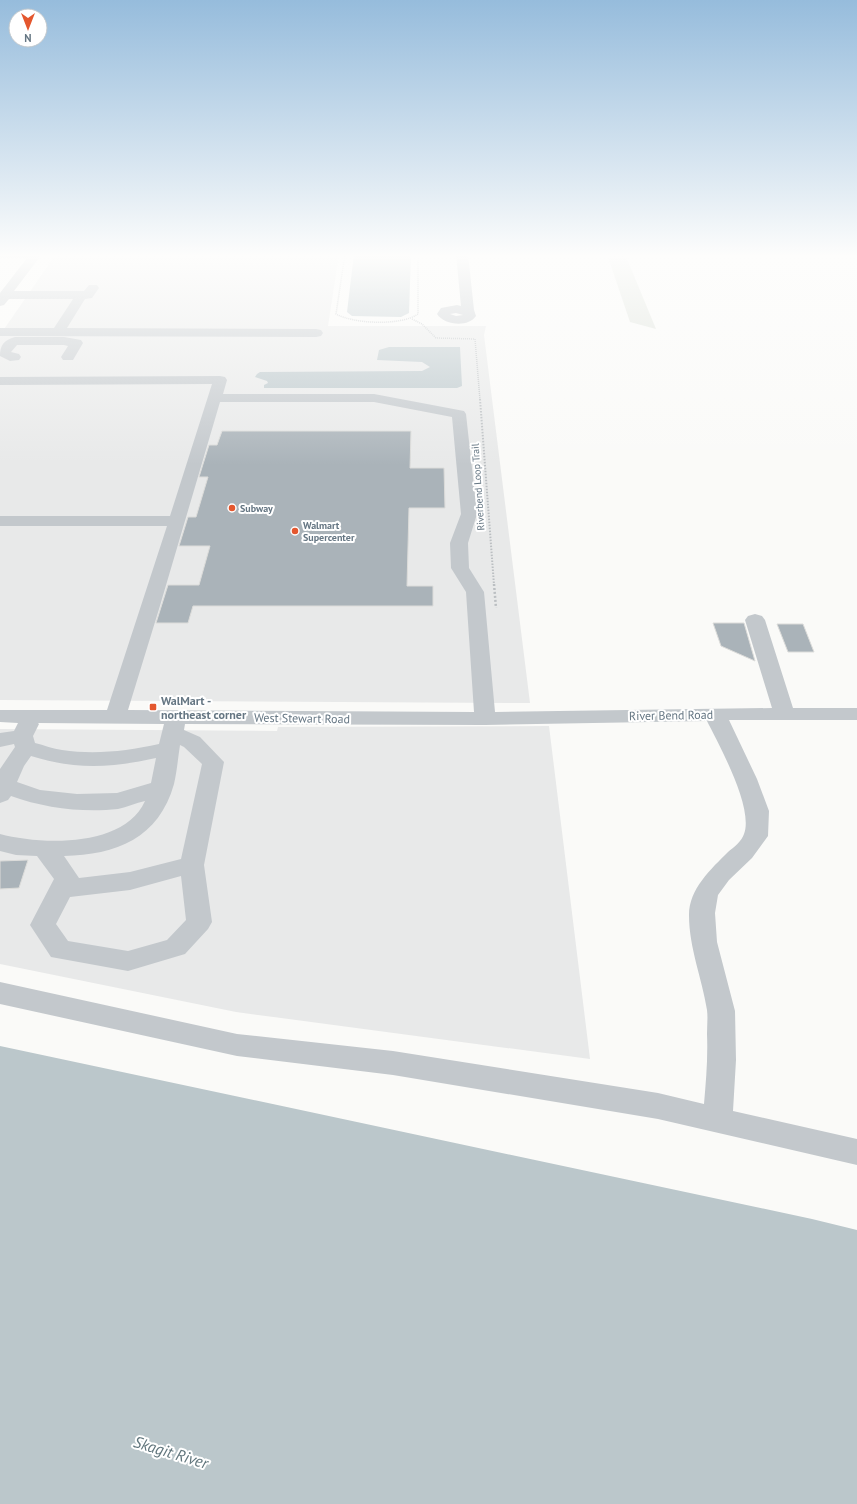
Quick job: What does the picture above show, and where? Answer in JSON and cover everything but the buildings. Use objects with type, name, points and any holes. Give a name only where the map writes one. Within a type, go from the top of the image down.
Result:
[{"type":"street","points":[[58,332],[63,324]]},
{"type":"street","points":[[0,332],[316,333]]},
{"type":"street","points":[[14,357],[4,353],[10,343],[15,341],[64,341],[76,343],[68,357]]},
{"type":"street","points":[[88,367],[99,369],[101,371],[97,381]]},
{"type":"street","points":[[0,393],[7,388],[6,381],[220,380],[115,717]]},
{"type":"street","points":[[214,398],[374,398],[459,414],[469,514],[459,543],[460,568],[475,592],[484,719]]},
{"type":"street","points":[[0,521],[177,521]]},
{"type":"street","points":[[755,620],[785,714]]},
{"type":"street","points":[[715,714],[746,779],[757,811],[756,836],[743,852],[720,874],[706,894],[702,913],[704,942],[721,1011],[722,1060],[718,1119]]},
{"type":"street","name":"River Bend Road","points":[[484,719],[715,714],[857,714]]},
{"type":"street","name":"West Stewart Road","points":[[0,716],[115,717],[173,732],[484,719]]},
{"type":"street","points":[[33,716],[24,742],[2,790],[37,797],[78,802],[118,801],[161,788]]},
{"type":"street","points":[[0,740],[24,742],[63,757],[118,759],[173,732]]},
{"type":"street","points":[[5,846],[76,848],[126,836],[141,825],[152,811],[161,788],[173,732]]},
{"type":"street","points":[[44,848],[67,878],[43,925],[60,950],[128,961],[176,947],[199,922],[192,866],[213,762],[192,742],[173,732]]},
{"type":"street","points":[[61,889],[130,881],[192,866]]},
{"type":"street","points":[[0,993],[236,1045],[393,1063],[658,1106],[857,1152]]},
{"type":"path","name":"Riverbend Loop Trail","points":[[422,324],[436,338],[475,338],[496,610]]},
{"type":"shaded area","points":[[7,324],[328,324],[328,326],[486,326],[484,335],[530,703],[0,700],[0,335]]},
{"type":"shaded area","points":[[638,324],[654,324],[656,329]]},
{"type":"shaded area","points":[[549,726],[590,1059],[236,1012],[0,964],[0,729],[277,731],[278,727]]},
{"type":"water","points":[[389,347],[460,347],[462,386],[457,388],[264,388],[264,385],[268,383],[267,381],[255,377],[260,372],[422,371],[430,367],[422,362],[377,360],[379,350]]},
{"type":"water","name":"Skagit River","points":[[0,1046],[812,1219],[857,1230],[857,1504],[0,1504]]},
{"type":"place","name":"Subway","points":[[232,508]]},
{"type":"place","name":"Walmart Supercenter","points":[[295,531]]},
{"type":"place","name":"WalMart - northeast corner","points":[[153,707]]}]
